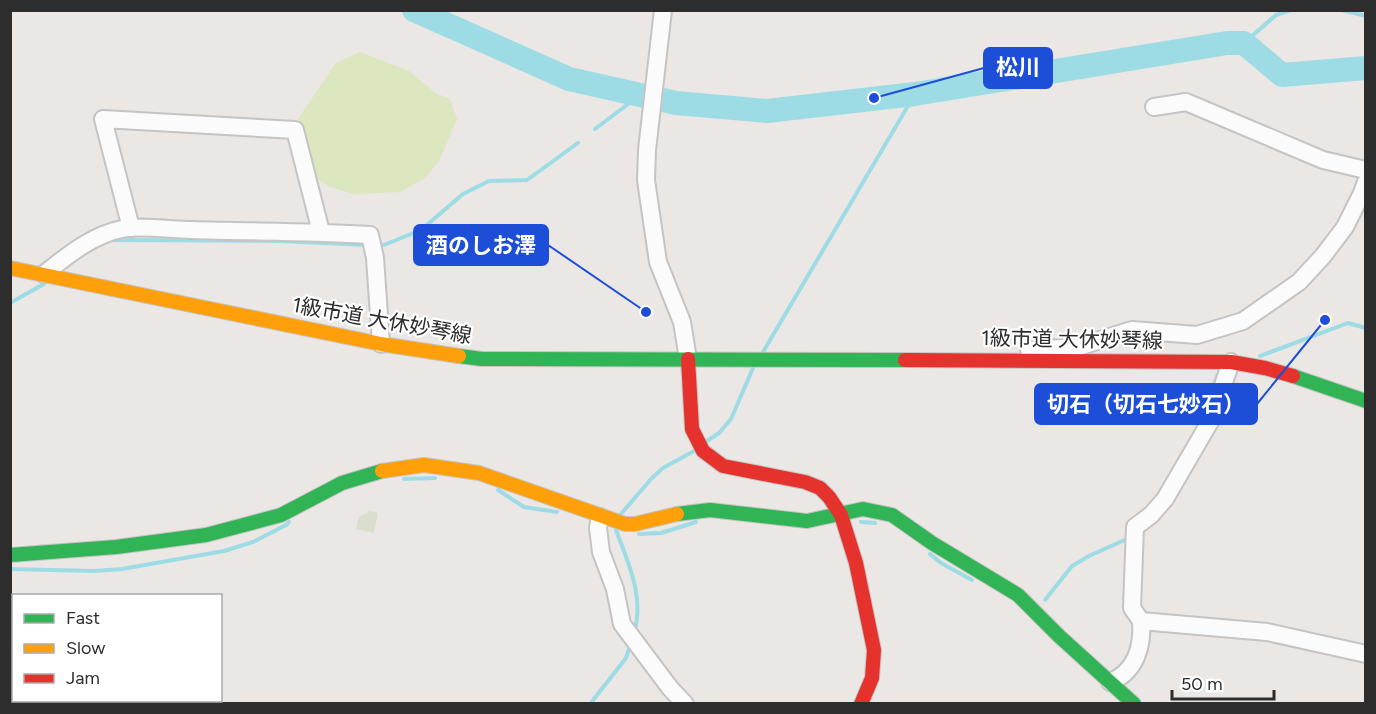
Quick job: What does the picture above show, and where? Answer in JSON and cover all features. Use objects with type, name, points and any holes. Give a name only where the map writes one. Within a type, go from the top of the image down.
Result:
[{"type":"street","points":[[663,10],[647,143],[646,180],[658,262],[682,322],[688,359],[692,429],[700,446],[723,466],[805,482],[820,488],[841,515],[856,563],[874,650],[872,678],[861,704]]},
{"type":"street","points":[[1154,107],[1186,102],[1323,160],[1365,170]]},
{"type":"street","points":[[131,228],[103,119],[296,130],[321,232]]},
{"type":"street","points":[[988,359],[1004,353],[1078,347],[1132,330],[1197,335],[1243,321],[1299,282],[1323,256],[1345,227],[1365,182]]},
{"type":"street","points":[[44,274],[92,239],[124,228],[370,235],[381,344]]},
{"type":"street","name":"1級市道 大休妙琴線","points":[[10,268],[381,344],[482,359],[752,361],[988,359],[1231,362],[1247,363],[1365,400]]},
{"type":"street","points":[[1110,682],[1121,678],[1132,665],[1139,651],[1142,634],[1142,621],[1132,608],[1135,527],[1165,499],[1211,420],[1231,362]]},
{"type":"street","points":[[10,555],[116,547],[206,535],[281,515],[342,483],[391,469],[424,465],[479,473],[609,522],[635,524],[674,514],[710,510],[807,521],[863,509],[892,515],[932,543],[1018,595],[1059,636],[1134,704]]},
{"type":"street","points":[[609,522],[601,552],[615,589],[622,624],[670,688],[685,704]]},
{"type":"street","points":[[1142,621],[1267,632],[1365,654]]},
{"type":"green space","points":[[360,52],[409,71],[437,94],[449,98],[457,119],[439,161],[425,178],[400,192],[353,194],[330,187],[313,176],[298,119],[336,63]]},
{"type":"green space","points":[[1223,372],[1205,422],[1197,421],[1215,374]]},
{"type":"green space","points":[[370,511],[378,513],[374,533],[356,529],[359,517]]},
{"type":"green space","points":[[149,702],[150,703],[85,703]]},
{"type":"waterway","points":[[414,10],[569,79],[676,103],[767,111],[915,94],[1227,43],[1244,43],[1282,75],[1366,68]]},
{"type":"waterway","points":[[1244,43],[1276,15],[1291,10]]},
{"type":"waterway","points":[[1341,10],[1366,16]]},
{"type":"waterway","points":[[763,352],[915,94]]},
{"type":"waterway","points":[[595,129],[640,95]]},
{"type":"waterway","points":[[378,245],[384,245],[421,230],[463,194],[489,181],[527,180],[578,143]]},
{"type":"waterway","points":[[111,240],[280,241],[367,245]]},
{"type":"waterway","points":[[10,303],[44,284]]},
{"type":"waterway","points":[[1260,356],[1348,323],[1366,328]]},
{"type":"waterway","points":[[707,441],[719,433],[731,419],[753,368]]},
{"type":"waterway","points":[[621,514],[663,468],[694,451]]},
{"type":"waterway","points":[[404,479],[435,478]]},
{"type":"waterway","points":[[498,490],[524,507],[557,512]]},
{"type":"waterway","points":[[10,569],[94,571],[122,569],[224,551],[253,542],[289,522]]},
{"type":"waterway","points":[[639,534],[661,533],[696,522]]},
{"type":"waterway","points":[[861,522],[875,523]]},
{"type":"waterway","points":[[616,530],[634,580],[638,606],[634,633]]},
{"type":"waterway","points":[[1045,600],[1072,566],[1129,538]]},
{"type":"waterway","points":[[930,554],[941,563],[972,580]]},
{"type":"waterway","points":[[590,704],[626,658],[631,643]]},
{"type":"traffic: fast","points":[[459,356],[482,359],[905,360]]},
{"type":"traffic: fast","points":[[1293,376],[1366,401]]},
{"type":"traffic: fast","points":[[10,555],[116,547],[206,535],[281,515],[342,483],[382,471]]},
{"type":"traffic: fast","points":[[677,514],[710,510],[807,521],[863,509],[892,515],[932,543],[1018,595],[1059,636],[1134,704]]},
{"type":"traffic: slow","points":[[10,268],[381,344],[459,356]]},
{"type":"traffic: slow","points":[[382,471],[424,465],[479,473],[625,524],[635,524],[677,514]]},
{"type":"traffic: jam","points":[[688,359],[692,429],[703,451],[723,466],[805,482],[820,488],[841,515],[856,563],[874,650],[872,678],[861,704]]},
{"type":"traffic: jam","points":[[905,360],[1231,362],[1293,376]]},
{"type":"place","name":"松川","points":[[874,98]]},
{"type":"place","name":"酒のしお澤","points":[[646,312]]},
{"type":"place","name":"切石（切石七妙石）","points":[[1325,320]]}]
